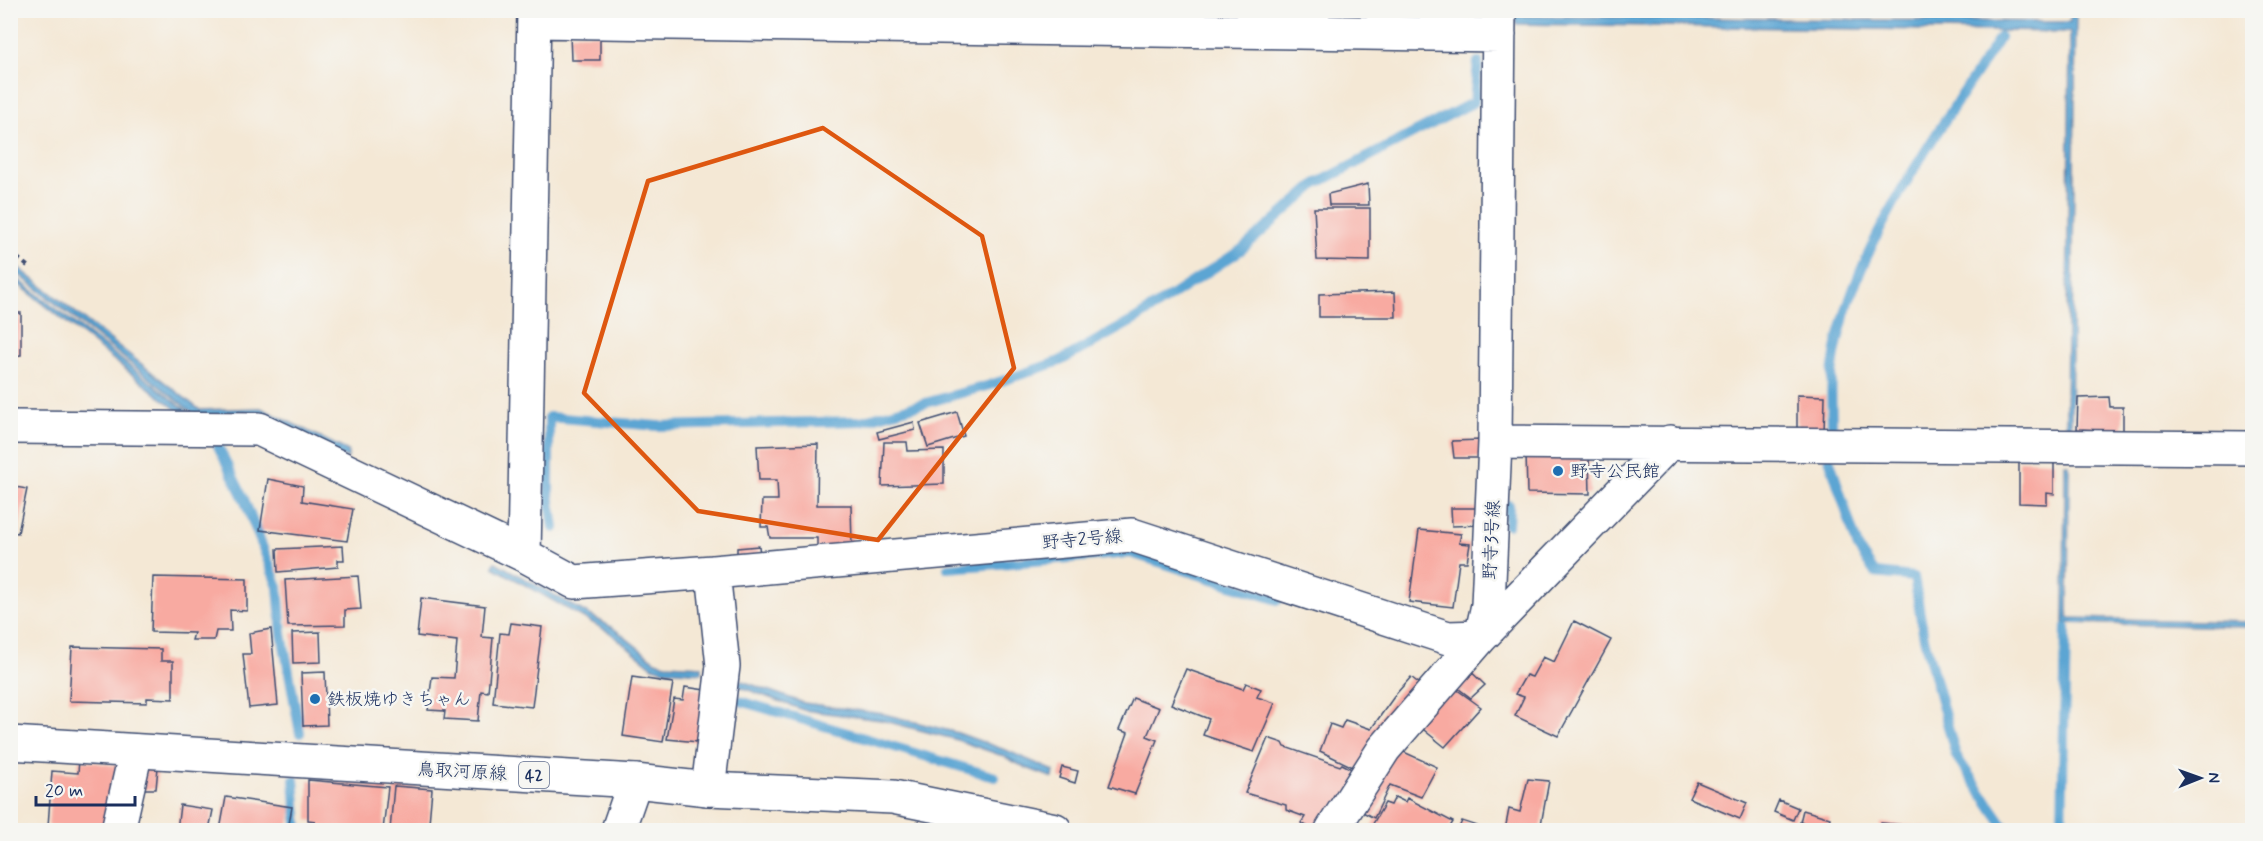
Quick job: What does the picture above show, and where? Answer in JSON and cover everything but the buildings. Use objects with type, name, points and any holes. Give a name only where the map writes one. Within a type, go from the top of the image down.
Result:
[{"type":"street","points":[[524,555],[534,16],[1499,23]]},
{"type":"street","name":"野寺3号線","points":[[1480,637],[1488,604],[1495,442],[1499,23]]},
{"type":"street","name":"野寺2号線","points":[[10,426],[259,429],[524,555],[574,582],[1132,535],[1448,638],[1480,637]]},
{"type":"street","points":[[1495,442],[2253,448]]},
{"type":"street","points":[[1332,831],[1383,749],[1480,637],[1670,442]]},
{"type":"street","points":[[708,789],[723,666],[713,572]]},
{"type":"street","name":"鳥取河原線","points":[[10,743],[634,781],[708,789],[893,797],[1055,831]]},
{"type":"street","points":[[118,831],[136,751]]},
{"type":"street","points":[[618,831],[634,781]]},
{"type":"path","points":[[10,252],[30,268]]},
{"type":"highlighted area","points":[[823,128],[982,236],[1014,368],[878,540],[698,511],[584,393],[648,181]]},
{"type":"water","points":[[2071,11],[2076,11],[2071,426],[2066,425],[2070,32],[1516,24],[1515,16],[2070,22]]},
{"type":"water","points":[[10,261],[200,410],[261,408],[348,451],[348,458],[197,416],[11,268]]},
{"type":"water","points":[[10,273],[187,411],[184,416],[11,278]]},
{"type":"water","points":[[2065,464],[2069,465],[2068,618],[2252,622],[2252,627],[2064,623]]},
{"type":"water","points":[[495,562],[613,628],[655,661],[666,664],[702,666],[702,673],[653,667],[609,632],[493,567]]},
{"type":"water","points":[[739,680],[804,703],[884,714],[958,733],[1054,771],[1053,778],[1003,756],[954,739],[881,720],[803,710],[738,686]]},
{"type":"waterway","points":[[1243,10],[1483,14]]},
{"type":"waterway","points":[[1832,426],[1833,367],[1842,323],[1857,280],[1876,237],[1899,195],[2000,37]]},
{"type":"waterway","points":[[554,528],[549,495],[549,417],[658,426],[861,421],[990,385],[1060,361],[1136,319],[1241,250],[1316,184],[1474,102],[1478,62]]},
{"type":"waterway","points":[[218,446],[244,499],[278,587],[282,634],[300,733]]},
{"type":"waterway","points":[[1829,458],[1858,548],[1875,573],[1914,577],[1924,638],[1956,756],[2007,830]]},
{"type":"waterway","points":[[1508,525],[1509,505]]},
{"type":"waterway","points":[[948,568],[1131,553],[1278,600]]},
{"type":"waterway","points":[[2062,830],[2066,628]]},
{"type":"waterway","points":[[737,700],[995,777]]},
{"type":"waterway","points":[[294,780],[298,830]]},
{"type":"place","name":"野寺公民館","points":[[1558,471]]},
{"type":"place","name":"鉄板焼ゆきちゃん","points":[[315,699]]}]
